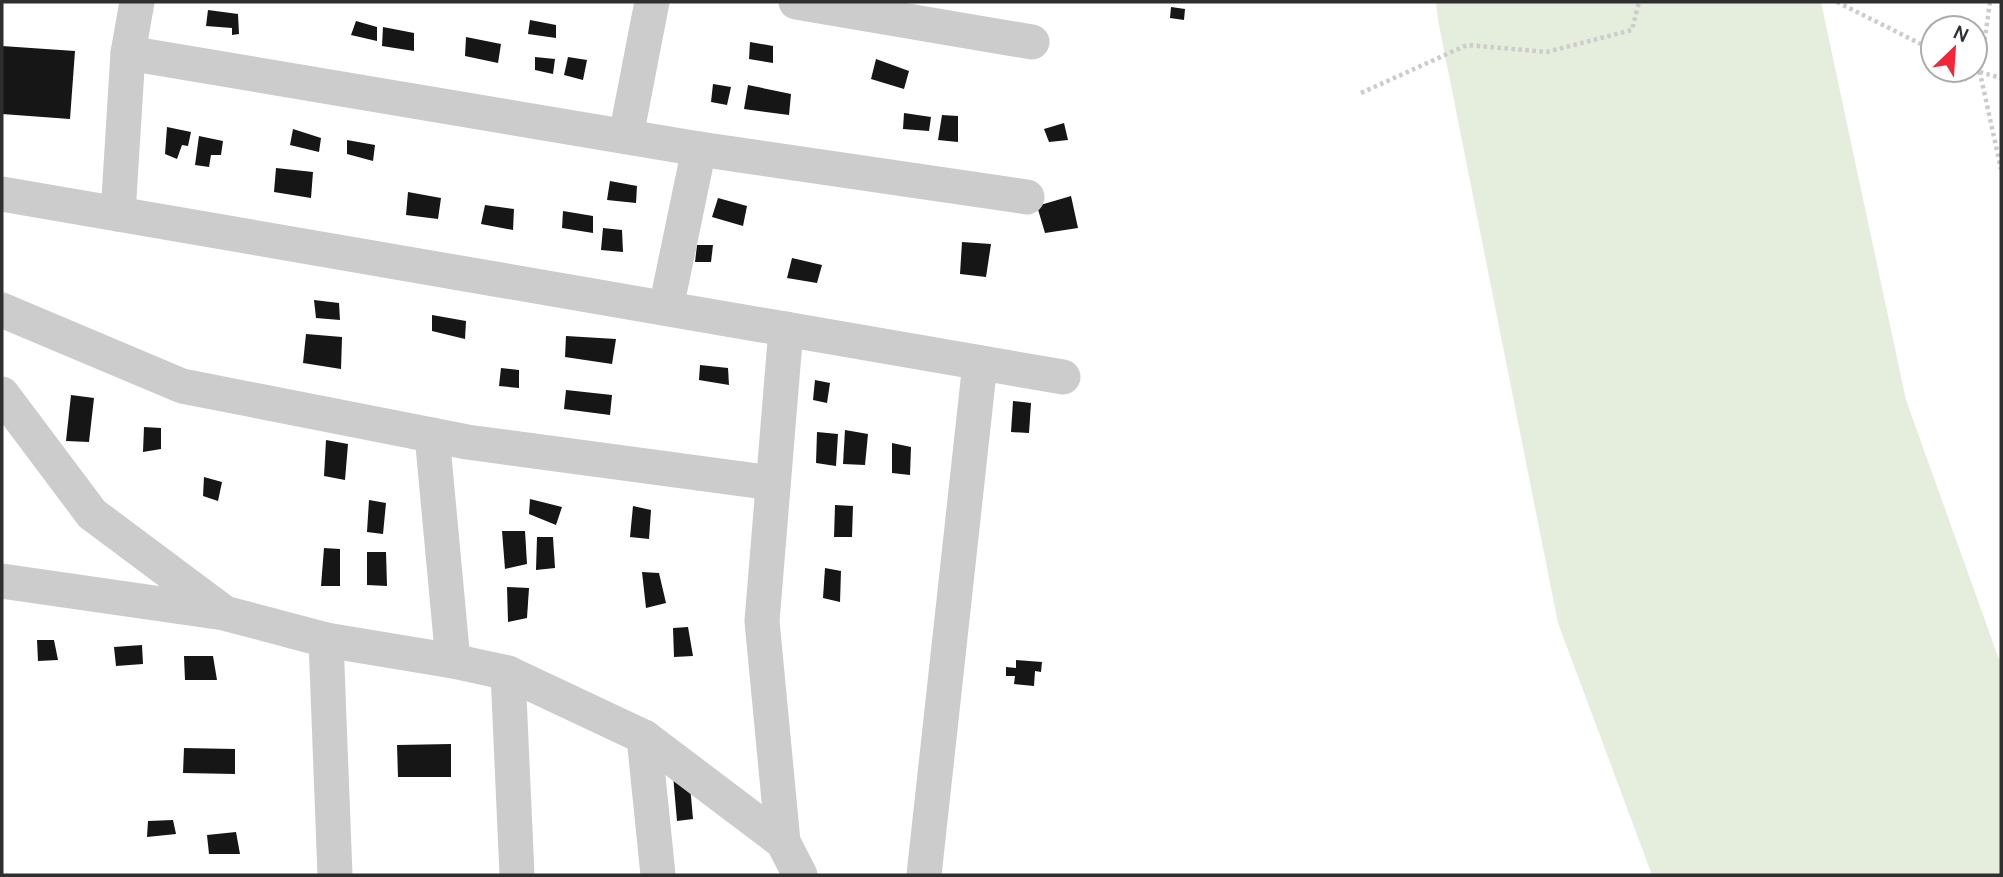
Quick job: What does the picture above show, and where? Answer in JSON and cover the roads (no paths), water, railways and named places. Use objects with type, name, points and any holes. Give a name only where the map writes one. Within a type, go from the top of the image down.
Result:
[{"type":"street","points":[[118,215],[128,53],[137,2]]},
{"type":"street","points":[[626,136],[652,2]]},
{"type":"street","points":[[796,2],[1032,42]]},
{"type":"street","points":[[128,53],[699,149],[1027,197]]},
{"type":"street","points":[[666,308],[699,149]]},
{"type":"street","points":[[2,194],[1063,377]]},
{"type":"street","points":[[2,310],[183,386],[467,443],[773,483]]},
{"type":"street","points":[[786,329],[762,621],[783,842],[800,875]]},
{"type":"street","points":[[924,875],[980,363]]},
{"type":"street","points":[[2,394],[92,514],[224,613]]},
{"type":"street","points":[[432,435],[453,661]]},
{"type":"street","points":[[2,581],[224,613],[326,640],[508,673],[645,737],[783,842]]},
{"type":"street","points":[[326,640],[335,875]]},
{"type":"street","points":[[508,673],[517,875]]},
{"type":"street","points":[[645,737],[658,875]]}]
